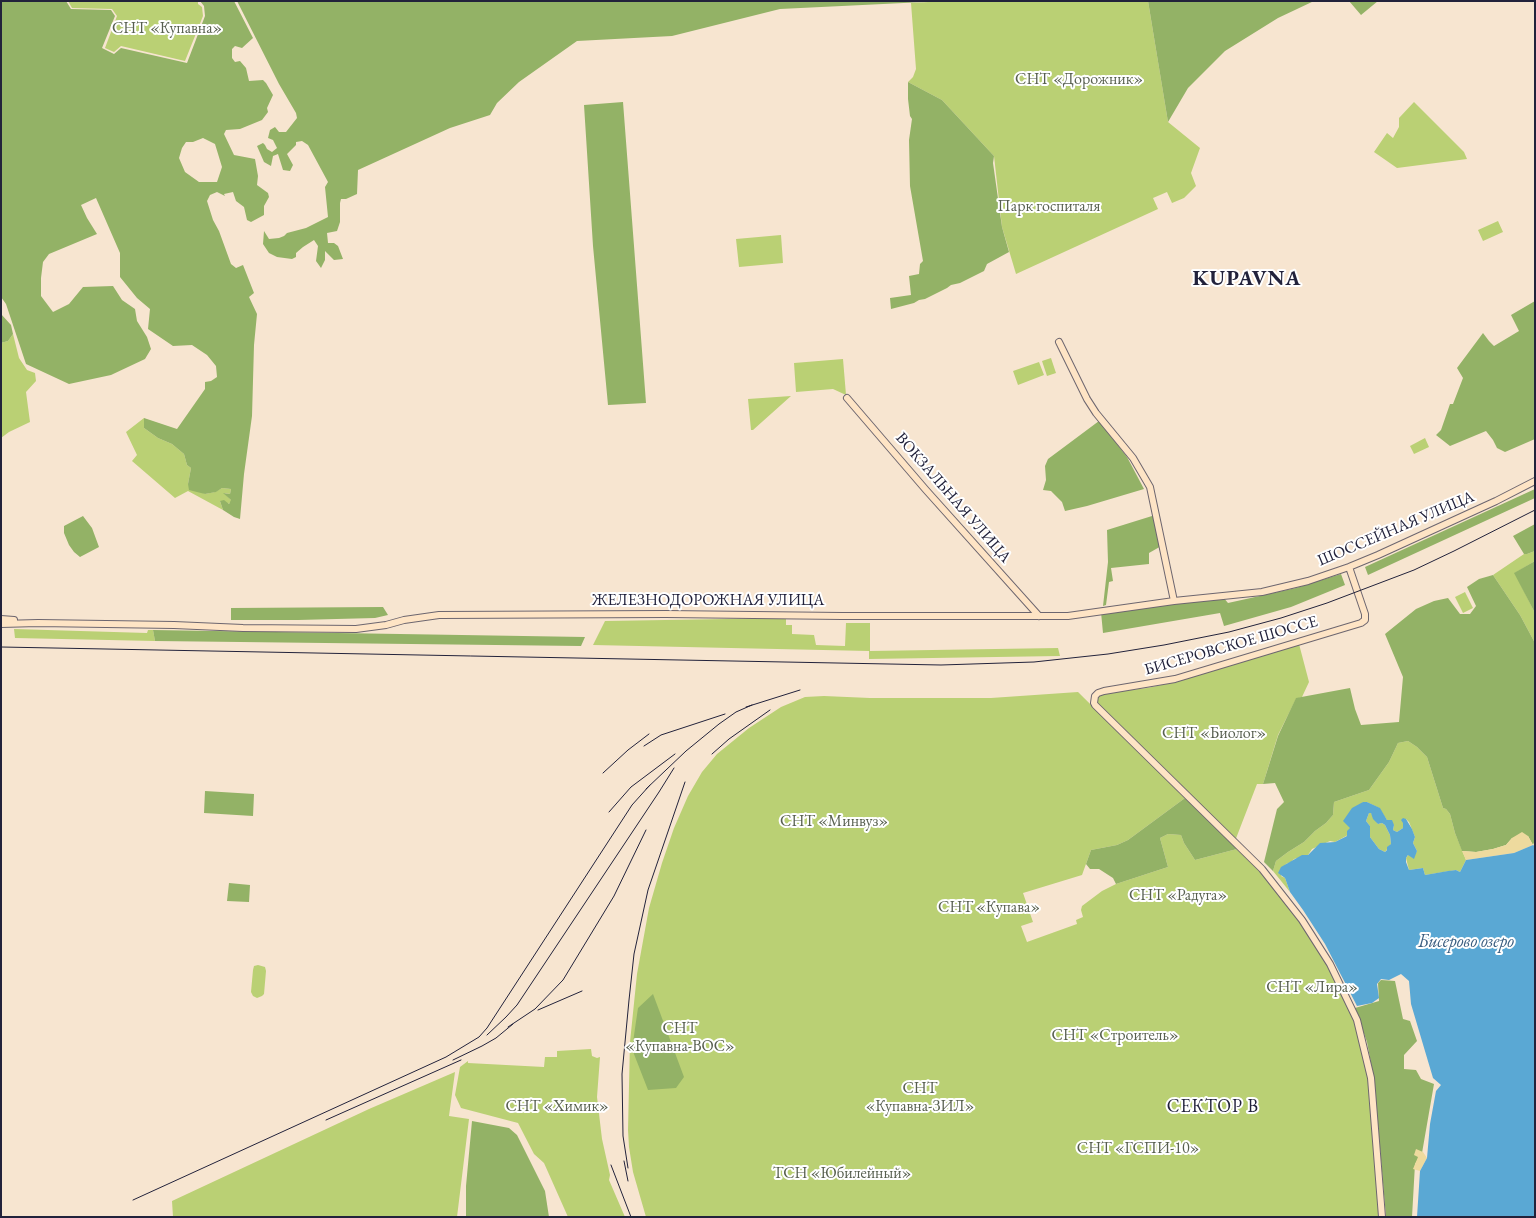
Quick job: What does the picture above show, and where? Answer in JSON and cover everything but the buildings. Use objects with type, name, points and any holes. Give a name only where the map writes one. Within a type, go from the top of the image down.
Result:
[{"type":"main road","points":[[1059,342],[1087,399],[1096,413],[1133,458],[1150,487],[1174,601]]},
{"type":"main road","name":"ВОКЗАЛЬНАЯ УЛИЦА","points":[[847,398],[1038,616]]},
{"type":"main road","name":"ШОССЕЙНАЯ УЛИЦА","points":[[1174,601],[1273,590],[1308,581],[1349,567],[1496,501],[1535,480]]},
{"type":"main road","name":"БИСЕРОВСКОЕ ШОССЕ","points":[[1349,567],[1365,614],[1365,620],[1357,625],[1175,679],[1104,691],[1098,693],[1094,700],[1095,706],[1262,869],[1302,920],[1330,964],[1357,1020],[1371,1078],[1382,1217]]},
{"type":"main road","name":"ЖЕЛЕЗНОДОРОЖНАЯ УЛИЦА","points":[[38,623],[356,629],[439,615],[1068,616],[1174,601]]},
{"type":"main road","points":[[1,618],[38,623]]},
{"type":"main road","points":[[1,624],[38,623]]},
{"type":"green space","points":[[1,1],[66,1],[71,9],[111,10],[115,16],[102,48],[114,54],[121,48],[187,63],[205,16],[204,6],[200,1],[234,1],[253,38],[242,48],[235,46],[232,49],[232,58],[235,62],[240,61],[246,68],[249,81],[263,80],[273,95],[267,108],[268,112],[262,120],[240,129],[226,130],[224,134],[234,155],[255,159],[258,176],[257,185],[268,193],[269,197],[264,206],[264,215],[251,222],[247,220],[244,207],[236,201],[233,192],[224,194],[225,196],[217,192],[210,195],[207,201],[231,264],[236,268],[243,265],[254,293],[249,297],[257,314],[252,416],[240,519],[223,510],[220,501],[224,500],[229,504],[231,500],[223,493],[230,494],[231,489],[222,488],[216,492],[205,494],[189,490],[188,484],[191,468],[187,465],[184,454],[172,444],[158,438],[144,428],[144,418],[177,429],[205,389],[205,382],[217,377],[216,366],[207,355],[192,345],[173,346],[148,329],[150,309],[137,298],[120,277],[120,253],[96,198],[81,205],[97,234],[49,254],[43,262],[41,296],[53,312],[69,304],[83,287],[113,286],[122,300],[135,309],[137,321],[147,337],[151,349],[145,359],[111,375],[69,384],[26,364],[6,304],[1,297]],"holes":[[[203,138],[215,144],[222,167],[217,182],[199,182],[185,172],[179,158],[182,148],[186,142],[193,142]]]},
{"type":"green space","name":"СНТ «Купавна»","points":[[68,1],[198,1],[198,4],[202,7],[203,16],[185,61],[121,46],[114,52],[105,48],[117,16],[112,9],[72,8]]},
{"type":"green space","points":[[237,1],[945,1],[780,9],[672,36],[577,41],[519,82],[497,103],[490,115],[450,128],[358,170],[357,194],[341,199],[340,222],[337,231],[327,233],[328,243],[334,243],[338,246],[343,259],[334,260],[325,251],[325,260],[321,268],[316,261],[318,246],[314,240],[296,253],[296,257],[292,259],[277,257],[269,253],[263,244],[264,231],[269,239],[279,238],[328,217],[325,187],[328,182],[308,145],[302,141],[296,142],[296,145],[287,154],[293,165],[290,171],[283,170],[278,154],[273,156],[271,166],[264,162],[257,146],[263,143],[272,152],[277,148],[273,140],[268,138],[270,130],[275,127],[279,132],[286,132],[297,118]]},
{"type":"green space","name":"СНТ «Дорожник»","points":[[945,1],[1148,1],[1168,122],[1200,148],[1191,173],[1196,186],[1184,198],[1172,203],[1167,192],[1153,198],[1158,209],[1016,274],[1002,227],[994,156],[942,100],[908,82],[913,77],[916,69],[911,3]]},
{"type":"green space","points":[[1148,1],[1314,1],[1278,18],[1225,51],[1188,88],[1168,122]]},
{"type":"green space","points":[[1349,1],[1378,1],[1361,15]]},
{"type":"green space","points":[[908,82],[942,100],[994,156],[993,163],[1002,227],[1009,252],[987,264],[984,271],[960,283],[951,285],[925,299],[891,309],[890,298],[911,295],[909,276],[919,274],[920,264],[923,261],[910,186],[909,140],[912,119],[908,99]]},
{"type":"green space","points":[[623,102],[646,403],[608,405],[593,246],[584,105]]},
{"type":"green space","points":[[1414,102],[1464,152],[1467,159],[1397,168],[1374,152],[1387,133],[1393,138],[1399,127],[1399,118]]},
{"type":"green space","points":[[1498,221],[1503,232],[1483,241],[1478,230]]},
{"type":"green space","points":[[781,235],[783,263],[739,267],[736,239]]},
{"type":"green space","points":[[1535,301],[1535,439],[1505,452],[1497,448],[1486,431],[1450,446],[1436,435],[1441,430],[1450,404],[1453,404],[1463,378],[1457,368],[1483,333],[1494,346],[1519,331],[1511,315]]},
{"type":"green space","points":[[1,314],[11,325],[13,334],[8,341],[1,343]]},
{"type":"green space","points":[[13,334],[19,358],[27,370],[35,373],[36,381],[26,392],[30,422],[1,438],[1,343],[8,341]]},
{"type":"green space","points":[[1051,358],[1056,373],[1047,376],[1042,361]]},
{"type":"green space","points":[[843,359],[846,395],[833,389],[796,392],[794,363]]},
{"type":"green space","points":[[1039,362],[1044,375],[1018,385],[1013,371]]},
{"type":"green space","points":[[791,396],[753,430],[751,430],[748,399]]},
{"type":"green space","points":[[144,418],[144,428],[158,438],[172,444],[184,454],[187,465],[191,468],[188,484],[205,494],[222,488],[231,489],[230,494],[224,493],[232,501],[228,504],[220,501],[223,510],[188,491],[175,498],[132,461],[137,455],[126,432]]},
{"type":"green space","points":[[1099,421],[1127,457],[1144,489],[1065,511],[1062,502],[1051,491],[1043,490],[1046,480],[1045,466],[1048,459]]},
{"type":"green space","points":[[1425,438],[1429,447],[1414,454],[1410,446]]},
{"type":"green space","points":[[1535,489],[1535,498],[1368,575],[1365,567]]},
{"type":"green space","points":[[83,516],[92,528],[99,547],[80,557],[69,545],[64,533],[64,526]]},
{"type":"green space","points":[[1156,516],[1163,545],[1149,553],[1149,564],[1111,568],[1113,581],[1109,582],[1106,605],[1103,606],[1108,562],[1107,530]]},
{"type":"green space","points":[[1535,524],[1535,551],[1524,554],[1513,536]]},
{"type":"green space","points":[[1535,551],[1535,561],[1515,573],[1535,613],[1535,643],[1520,615],[1493,575],[1524,554]]},
{"type":"green space","points":[[1535,561],[1535,613],[1514,573]]},
{"type":"green space","points":[[1341,574],[1345,585],[1291,607],[1224,626],[1220,613],[1103,633],[1101,612],[1223,597],[1228,603],[1296,588]]},
{"type":"green space","points":[[1493,575],[1520,615],[1535,643],[1535,840],[1533,845],[1528,836],[1512,838],[1506,845],[1493,849],[1476,852],[1462,851],[1450,814],[1443,808],[1427,757],[1408,741],[1398,743],[1389,762],[1369,790],[1334,802],[1333,815],[1326,823],[1304,842],[1276,861],[1273,871],[1264,862],[1277,809],[1284,802],[1275,783],[1263,784],[1278,736],[1296,698],[1350,688],[1361,725],[1399,722],[1403,677],[1385,634],[1416,609],[1434,601],[1448,598],[1460,614],[1470,614],[1476,606],[1467,587],[1479,579]]},
{"type":"green space","points":[[1465,592],[1473,608],[1463,613],[1455,597]]},
{"type":"green space","points":[[383,607],[388,615],[375,618],[231,620],[231,608]]},
{"type":"green space","points":[[786,618],[786,625],[792,625],[792,634],[814,635],[816,645],[845,646],[846,623],[870,623],[870,651],[1058,648],[1060,656],[869,659],[869,651],[593,645],[605,621]]},
{"type":"green space","points":[[14,629],[147,633],[148,630],[153,630],[155,641],[15,638]]},
{"type":"green space","points":[[153,630],[585,637],[581,646],[155,641]]},
{"type":"green space","name":"СНТ «Биолог»","points":[[1299,644],[1309,682],[1302,697],[1296,699],[1278,735],[1263,784],[1257,784],[1235,841],[1097,704],[1097,697],[1105,693],[1176,682]]},
{"type":"green space","points":[[1078,692],[1185,798],[1128,840],[1117,845],[1091,850],[1082,875],[1023,893],[1033,922],[1021,926],[1027,942],[1077,924],[1076,920],[1083,917],[1082,906],[1102,891],[1116,884],[1168,867],[1160,838],[1168,834],[1181,835],[1195,860],[1237,849],[1261,871],[1300,921],[1328,965],[1354,1021],[1369,1078],[1379,1217],[646,1217],[633,1172],[628,1130],[630,1042],[637,974],[649,908],[662,863],[688,796],[702,772],[717,754],[749,728],[781,707],[805,697],[991,698]]},
{"type":"green space","points":[[1408,741],[1427,757],[1443,808],[1450,814],[1455,833],[1466,860],[1460,872],[1456,870],[1425,875],[1423,868],[1409,870],[1406,858],[1409,854],[1413,858],[1417,851],[1413,843],[1415,837],[1409,822],[1406,819],[1403,823],[1403,828],[1397,832],[1393,830],[1394,825],[1387,820],[1379,808],[1363,802],[1348,835],[1335,842],[1330,841],[1312,849],[1308,855],[1294,859],[1286,864],[1281,876],[1285,878],[1290,892],[1273,871],[1276,861],[1304,842],[1326,823],[1333,815],[1334,802],[1369,790],[1389,762],[1398,743]]},
{"type":"green space","points":[[205,791],[254,794],[253,816],[204,813]]},
{"type":"green space","points":[[1185,798],[1237,849],[1195,860],[1181,835],[1168,834],[1160,838],[1168,867],[1116,884],[1113,878],[1099,869],[1090,869],[1086,864],[1091,850],[1117,845],[1128,840]]},
{"type":"green space","points":[[1369,813],[1371,813],[1378,824],[1382,823],[1385,825],[1390,835],[1391,844],[1385,852],[1379,849],[1370,837],[1370,826],[1366,821]]},
{"type":"green space","points":[[229,883],[250,885],[249,902],[227,901]]},
{"type":"green space","points":[[254,966],[265,967],[266,971],[264,994],[257,998],[251,992]]},
{"type":"green space","points":[[1381,980],[1395,981],[1403,1019],[1410,1021],[1417,1041],[1404,1055],[1404,1069],[1416,1070],[1421,1079],[1434,1084],[1422,1153],[1415,1164],[1412,1217],[1386,1217],[1374,1079],[1367,1042],[1355,1008],[1379,1001],[1378,983]]},
{"type":"green space","points":[[653,994],[684,1077],[676,1088],[648,1090],[632,1049],[638,1008]]},
{"type":"green space","name":"СНТ «Химик»","points":[[591,1049],[592,1056],[600,1057],[597,1097],[602,1139],[610,1175],[609,1180],[625,1217],[568,1217],[544,1163],[534,1154],[518,1123],[461,1108],[455,1095],[460,1067],[468,1061],[468,1063],[544,1067],[545,1057],[557,1057],[557,1051]]},
{"type":"green space","points":[[455,1072],[449,1116],[469,1119],[457,1217],[173,1217],[172,1201],[369,1109]]},
{"type":"green space","points":[[472,1121],[509,1128],[517,1135],[545,1191],[549,1217],[466,1217],[466,1186]]},
{"type":"sand","points":[[1522,832],[1528,836],[1533,845],[1514,853],[1466,860],[1462,851],[1476,852],[1506,845],[1512,838]]},
{"type":"sand","points":[[1416,1149],[1423,1152],[1427,1158],[1420,1171],[1413,1169],[1418,1157],[1414,1155]]},
{"type":"water","name":"Бисерово озеро","points":[[1367,802],[1380,808],[1387,820],[1392,820],[1393,830],[1397,832],[1403,828],[1401,820],[1403,818],[1406,819],[1415,837],[1413,843],[1417,851],[1414,859],[1408,855],[1406,862],[1409,870],[1423,868],[1425,875],[1456,870],[1460,872],[1466,860],[1514,853],[1533,845],[1535,846],[1535,1217],[1417,1217],[1420,1171],[1427,1158],[1430,1124],[1436,1091],[1441,1085],[1433,1078],[1411,1004],[1409,981],[1401,974],[1389,980],[1381,979],[1377,984],[1379,998],[1372,1003],[1357,1006],[1325,944],[1290,892],[1285,878],[1278,873],[1281,867],[1302,855],[1308,855],[1320,843],[1335,842],[1347,836],[1347,831],[1350,828],[1343,821],[1352,808]],"holes":[[[1369,813],[1371,813],[1373,819],[1378,824],[1382,823],[1385,825],[1390,835],[1391,844],[1385,852],[1379,849],[1370,837],[1370,826],[1366,821]]]},
{"type":"railway","points":[[1,647],[941,665],[1034,662],[1108,654],[1164,645],[1229,632],[1281,618],[1327,603],[1414,570],[1535,510]]},
{"type":"railway","points":[[746,707],[800,690]]},
{"type":"railway","points":[[646,789],[686,751],[719,724],[736,712],[752,705]]},
{"type":"railway","points":[[712,754],[729,739],[770,710]]},
{"type":"railway","points":[[644,746],[661,735],[725,714]]},
{"type":"railway","points":[[603,773],[649,734]]},
{"type":"railway","points":[[609,812],[631,787],[675,754]]},
{"type":"railway","points":[[487,1035],[517,1005],[674,768]]},
{"type":"railway","points":[[628,1168],[623,1136],[622,1074],[634,954],[648,890],[685,782]]},
{"type":"railway","points":[[133,1200],[446,1057],[479,1037],[487,1028],[632,805],[650,785]]},
{"type":"railway","points":[[508,1027],[535,1009],[563,980],[614,896],[646,830]]},
{"type":"railway","points":[[538,1010],[582,991]]},
{"type":"railway","points":[[453,1060],[496,1038],[513,1024]]},
{"type":"railway","points":[[326,1120],[461,1060]]},
{"type":"railway","points":[[624,1161],[628,1181]]},
{"type":"railway","points":[[611,1165],[631,1217]]},
{"type":"district","name":"KUPAVNA","points":[[1247,279]]},
{"type":"district","name":"СЕКТОР В","points":[[1213,1107]]},
{"type":"park label","name":"Парк госпиталя","points":[[1049,207]]},
{"type":"park label","name":"СНТ «Минвуз»","points":[[834,822]]},
{"type":"park label","name":"СНТ «Радуга»","points":[[1178,896]]},
{"type":"park label","name":"СНТ «Купава»","points":[[989,908]]},
{"type":"park label","name":"СНТ «Лира»","points":[[1312,988]]},
{"type":"park label","name":"СНТ «Строитель»","points":[[1115,1036]]},
{"type":"park label","name":"СНТ «Купавна-ВОС»","points":[[680,1038]]},
{"type":"park label","name":"СНТ «Купавна-ЗИЛ»","points":[[920,1098]]},
{"type":"park label","name":"СНТ «ГСПИ-10»","points":[[1138,1149]]},
{"type":"park label","name":"ТСН «Юбилейный»","points":[[842,1174]]}]
